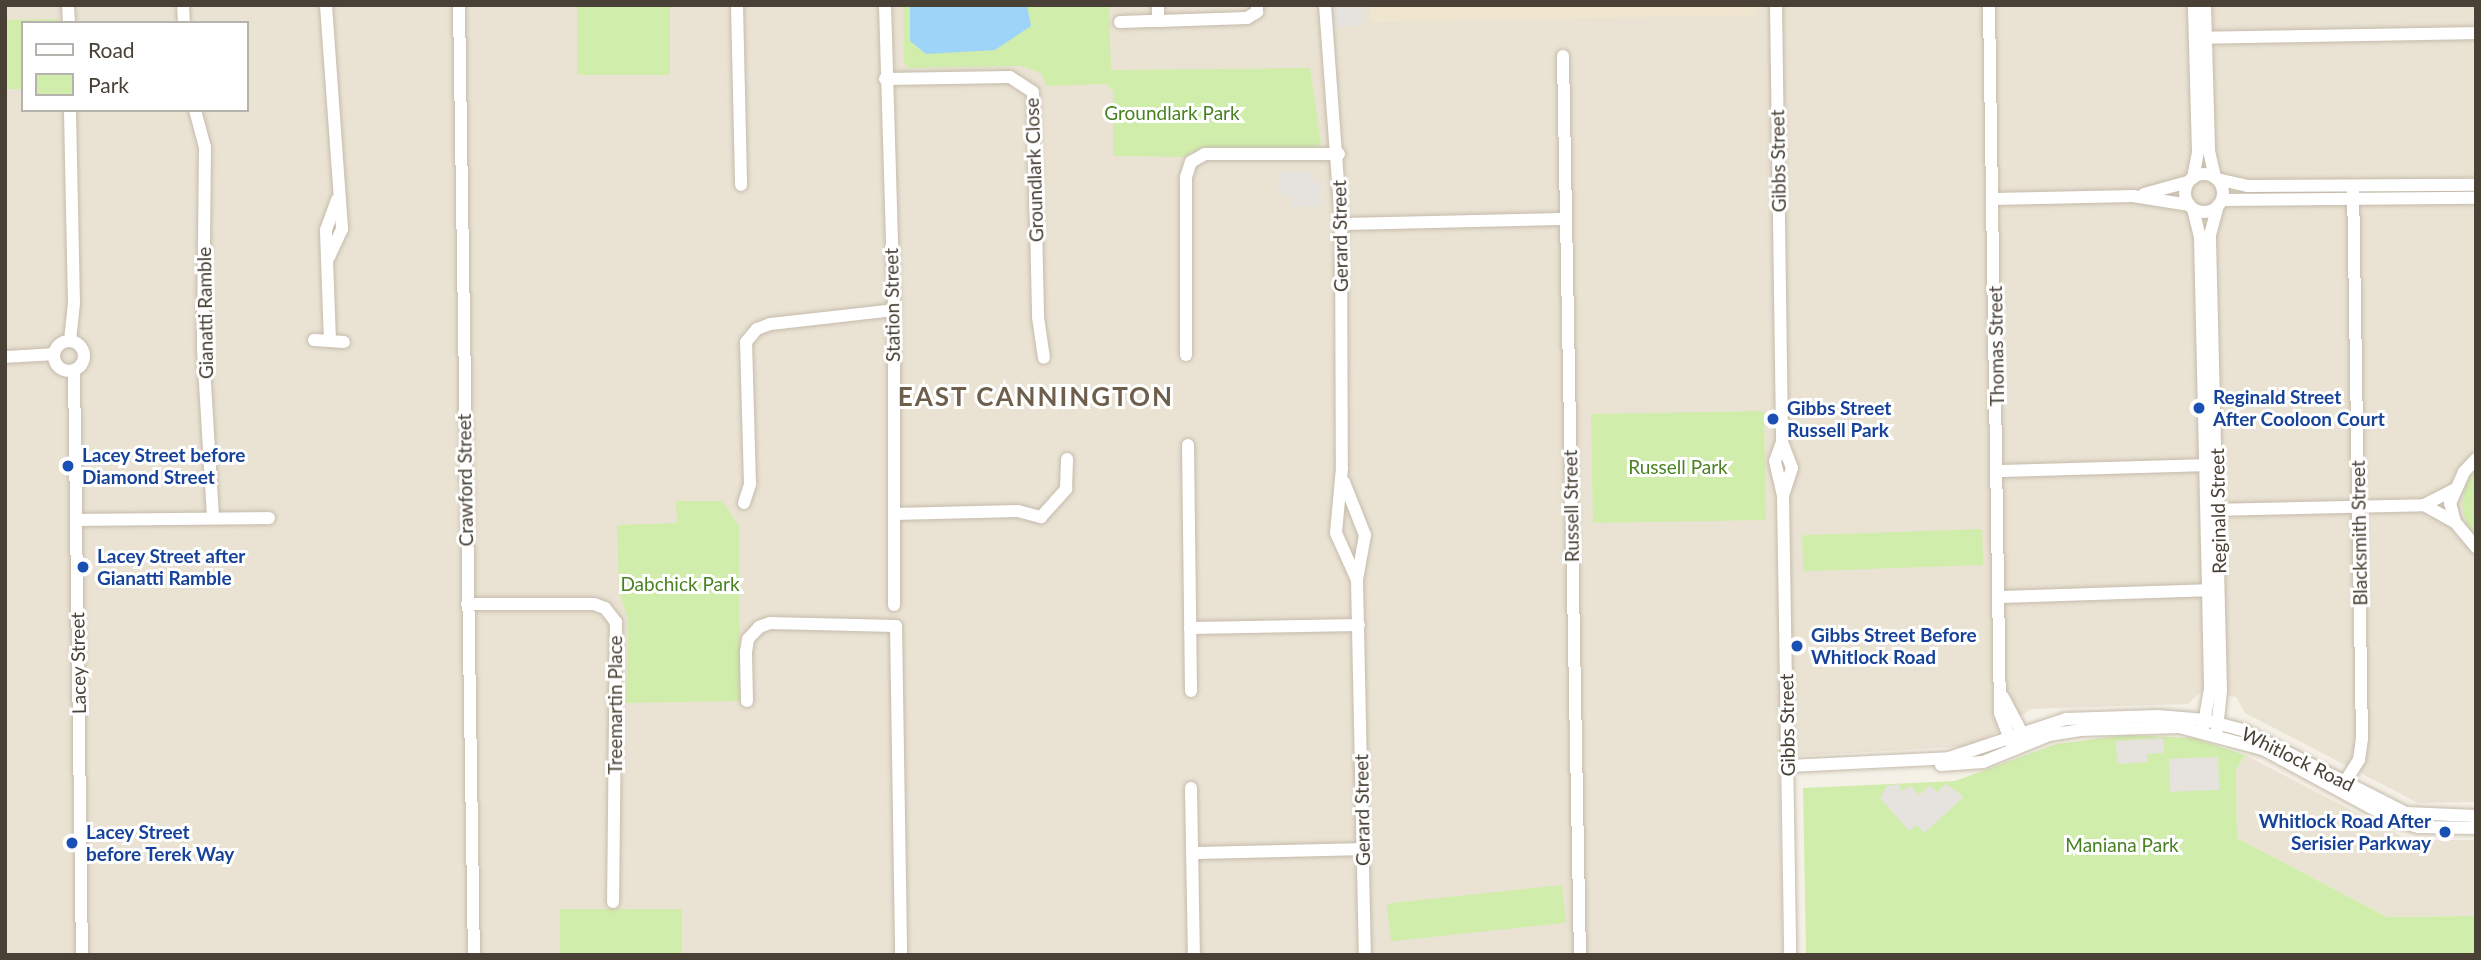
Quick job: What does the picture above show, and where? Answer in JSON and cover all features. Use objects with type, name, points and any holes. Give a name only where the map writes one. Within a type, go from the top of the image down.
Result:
[{"type":"street","points":[[326,5],[337,200],[342,229],[329,257],[330,341]]},
{"type":"street","name":"Crawford Street","points":[[459,5],[474,955]]},
{"type":"street","points":[[737,5],[741,185]]},
{"type":"street","name":"Station Street","points":[[884,5],[894,310],[894,605]]},
{"type":"street","points":[[1158,5],[1158,21]]},
{"type":"street","points":[[1120,22],[1247,18],[1256,12],[1256,5]]},
{"type":"street","name":"Gerard Street","points":[[1325,5],[1339,154],[1341,224],[1342,468],[1336,533],[1357,580]]},
{"type":"street","name":"Gibbs Street","points":[[1776,5],[1782,442],[1775,461],[1783,495],[1790,955]]},
{"type":"street","name":"Thomas Street","points":[[1989,5],[1999,471],[2000,713],[2011,744]]},
{"type":"street","points":[[2194,5],[2200,38],[2209,151],[2220,203]]},
{"type":"street","points":[[2191,207],[2185,193],[2198,152],[2200,38],[2205,5]]},
{"type":"street","points":[[2200,38],[2476,33]]},
{"type":"street","name":"Russell Street","points":[[1563,57],[1580,955]]},
{"type":"street","name":"Groundlark Close","points":[[885,79],[1010,77],[1033,92],[1038,317],[1044,358]]},
{"type":"street","points":[[70,112],[74,303],[70,341]]},
{"type":"street","name":"Gianatti Ramble","points":[[196,112],[205,147],[203,349],[213,518]]},
{"type":"street","points":[[1186,355],[1186,177],[1191,162],[1205,154],[1339,154]]},
{"type":"street","points":[[2133,196],[2190,180],[2216,178],[2248,186],[2476,198]]},
{"type":"street","points":[[1993,199],[2133,196],[2209,212],[2220,203],[2476,185]]},
{"type":"street","name":"Blacksmith Street","points":[[2343,786],[2358,760],[2362,739],[2353,192]]},
{"type":"street","name":"Reginald Street","points":[[2217,728],[2211,510],[2210,236],[2220,203]]},
{"type":"street","name":"Reginald Street","points":[[2191,207],[2200,237],[2211,465]]},
{"type":"street","points":[[1341,224],[1566,219]]},
{"type":"street","points":[[744,503],[750,484],[746,342],[757,330],[770,324],[894,310]]},
{"type":"street","points":[[314,340],[344,342]]},
{"type":"street","points":[[70,341],[83,351],[81,365],[74,370],[57,365],[54,354],[57,348],[70,341]]},
{"type":"street","points":[[5,357],[54,354]]},
{"type":"street","name":"Lacey Street","points":[[74,370],[82,955]]},
{"type":"street","points":[[1188,444],[1191,691]]},
{"type":"street","points":[[894,514],[1018,510],[1041,517],[1066,489],[1067,459]]},
{"type":"street","points":[[2455,522],[2449,503],[2455,489],[2476,459]]},
{"type":"street","points":[[1999,471],[2211,465]]},
{"type":"street","name":"Gerard Street","points":[[1342,468],[1350,505],[1365,530],[1357,580],[1364,955]]},
{"type":"street","points":[[2211,510],[2424,505],[2455,489]]},
{"type":"street","points":[[2424,505],[2455,522],[2476,547]]},
{"type":"street","points":[[76,520],[269,518]]},
{"type":"street","points":[[2000,597],[2214,590]]},
{"type":"street","name":"Reginald Street","points":[[2203,725],[2210,689],[2214,590]]},
{"type":"street","name":"Treemartin Place","points":[[467,604],[594,604],[612,614],[615,622],[613,902]]},
{"type":"street","points":[[747,701],[748,639],[759,627],[770,623],[896,626],[901,955]]},
{"type":"street","points":[[1190,628],[1359,625]]},
{"type":"street","name":"Thomas Street","points":[[2000,687],[2025,738]]},
{"type":"street","name":"Whitlock Road","points":[[1788,766],[1913,762],[1966,765],[2025,738],[2079,730],[2203,725],[2266,740],[2406,824],[2476,828]]},
{"type":"street","name":"Whitlock Road","points":[[2343,786],[2406,813],[2476,816]]},
{"type":"street","points":[[1191,788],[1194,955]]},
{"type":"street","points":[[1192,853],[1362,849]]},
{"type":"shaded area","points":[[5,5],[2476,5],[2476,802],[2418,803],[2245,713],[2236,697],[2200,693],[2188,704],[2031,709],[1975,746],[1779,757],[1783,955],[5,955]]},
{"type":"shaded area","points":[[1334,5],[1364,5],[1364,26],[1334,26]]},
{"type":"shaded area","points":[[1370,5],[1756,5],[1756,15],[1371,22]]},
{"type":"shaded area","points":[[1279,171],[1314,171],[1314,182],[1321,182],[1321,206],[1292,207],[1292,195],[1278,195]]},
{"type":"shaded area","points":[[2163,738],[2164,753],[2147,754],[2147,762],[2117,764],[2116,741]]},
{"type":"shaded area","points":[[2245,755],[2409,840],[2476,840],[2476,916],[2387,917],[2237,838],[2236,770]]},
{"type":"shaded area","points":[[2218,757],[2219,790],[2170,792],[2169,759]]},
{"type":"shaded area","points":[[1898,784],[1902,791],[1910,785],[1919,795],[1930,785],[1937,792],[1946,784],[1964,797],[1924,833],[1917,825],[1909,831],[1880,798],[1887,786]]},
{"type":"green space","points":[[577,5],[670,5],[670,75],[577,75]]},
{"type":"green space","name":"Groundlark Park","points":[[903,5],[1109,5],[1111,70],[1310,68],[1321,143],[1314,149],[1193,151],[1186,157],[1113,156],[1113,91],[1107,84],[1046,86],[1041,73],[1021,66],[909,68],[904,63]]},
{"type":"green space","points":[[59,19],[21,21],[21,89],[5,89],[5,20]]},
{"type":"green space","name":"Russell Park","points":[[1764,411],[1766,520],[1593,523],[1591,414]]},
{"type":"green space","points":[[2476,469],[2476,536],[2466,523],[2462,506],[2465,487]]},
{"type":"green space","name":"Dabchick Park","points":[[676,501],[722,501],[739,526],[740,701],[626,703],[628,619],[619,592],[617,525],[677,523]]},
{"type":"green space","points":[[1982,529],[1983,565],[1803,571],[1802,535]]},
{"type":"green space","name":"Maniana Park","points":[[2127,735],[2193,738],[2245,755],[2236,770],[2237,838],[2387,917],[2476,916],[2476,955],[1806,955],[1803,788],[1955,781],[2056,744]]},
{"type":"green space","points":[[1562,885],[1566,923],[1391,941],[1387,903]]},
{"type":"green space","points":[[560,909],[682,909],[682,955],[560,955]]},
{"type":"water","points":[[910,5],[1027,5],[1031,26],[995,50],[926,54],[910,41]]},
{"type":"place","name":"Reginald Street After Cooloon Court","points":[[2199,408]]},
{"type":"place","name":"Gibbs Street Russell Park","points":[[1773,419]]},
{"type":"place","name":"Lacey Street before Diamond Street","points":[[68,466]]},
{"type":"place","name":"Lacey Street after Gianatti Ramble","points":[[83,567]]},
{"type":"place","name":"Gibbs Street Before Whitlock Road","points":[[1797,646]]},
{"type":"place","name":"Whitlock Road After Serisier Parkway","points":[[2445,832]]},
{"type":"place","name":"Lacey Street before Terek Way","points":[[72,843]]},
{"type":"district","name":"EAST CANNINGTON","points":[[1036,397]]}]
